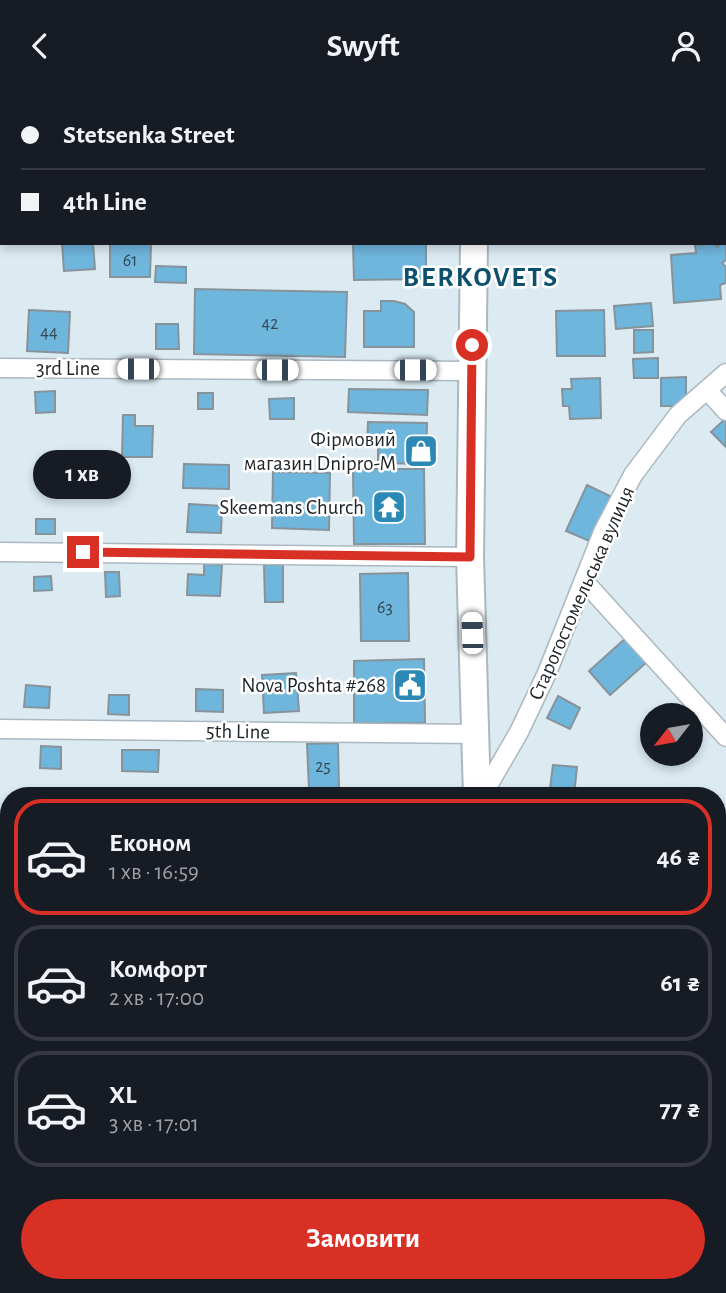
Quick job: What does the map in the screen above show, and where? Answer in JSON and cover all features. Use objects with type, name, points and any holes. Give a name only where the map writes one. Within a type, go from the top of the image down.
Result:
[{"type":"main road","points":[[474,245],[470,557],[477,787]]},
{"type":"street","name":"3rd Line","points":[[0,368],[471,371]]},
{"type":"street","name":"Старогостомельська вулиця","points":[[487,787],[519,731],[547,673],[603,532],[633,475],[678,415],[726,373]]},
{"type":"street","points":[[707,390],[726,411]]},
{"type":"street","points":[[0,552],[470,557]]},
{"type":"street","points":[[584,581],[726,737]]},
{"type":"street","name":"5th Line","points":[[0,729],[476,734]]},
{"type":"building","points":[[62,245],[93,245],[95,269],[64,271]]},
{"type":"building","points":[[110,245],[151,245],[150,277],[110,277]]},
{"type":"building","points":[[353,245],[426,245],[426,279],[354,280]]},
{"type":"building","points":[[695,245],[726,245],[726,260],[722,263],[726,267],[726,283],[720,285],[721,299],[674,303],[671,255],[696,253]]},
{"type":"building","points":[[156,266],[186,267],[186,283],[155,282]]},
{"type":"building","points":[[195,289],[347,292],[345,357],[194,354]]},
{"type":"building","points":[[381,301],[405,304],[414,312],[414,347],[364,347],[364,311],[381,311]]},
{"type":"building","points":[[651,303],[653,326],[616,329],[614,306]]},
{"type":"building","points":[[29,310],[70,312],[68,353],[27,351]]},
{"type":"building","points":[[604,310],[605,356],[557,356],[556,311]]},
{"type":"building","points":[[156,324],[178,324],[179,349],[156,349]]},
{"type":"building","points":[[634,330],[653,330],[653,352],[634,353]]},
{"type":"building","points":[[658,358],[658,378],[634,378],[633,359]]},
{"type":"building","points":[[686,377],[686,406],[661,406],[661,378]]},
{"type":"building","points":[[600,378],[601,418],[570,419],[569,406],[563,406],[562,389],[572,389],[571,379]]},
{"type":"building","points":[[349,389],[428,390],[427,415],[348,412]]},
{"type":"building","points":[[55,391],[55,412],[36,413],[35,392]]},
{"type":"building","points":[[198,393],[213,393],[213,409],[198,409]]},
{"type":"building","points":[[294,398],[294,419],[270,419],[269,399]]},
{"type":"building","points":[[123,415],[135,415],[135,426],[153,426],[152,457],[122,457]]},
{"type":"building","points":[[726,418],[726,447],[711,432]]},
{"type":"building","points":[[368,422],[427,423],[426,464],[378,463],[378,444],[367,444]]},
{"type":"building","points":[[184,464],[229,465],[229,489],[183,488]]},
{"type":"building","name":"Skeemans Church","points":[[353,469],[424,469],[425,544],[354,544]]},
{"type":"building","points":[[273,472],[330,473],[329,530],[272,528]]},
{"type":"building","points":[[587,485],[614,498],[594,543],[566,531]]},
{"type":"building","points":[[189,504],[222,506],[221,533],[187,532]]},
{"type":"building","points":[[36,519],[55,519],[55,534],[36,534]]},
{"type":"building","points":[[204,564],[222,565],[220,596],[187,595],[188,574],[204,575]]},
{"type":"building","points":[[264,565],[283,565],[283,602],[265,602]]},
{"type":"building","points":[[105,572],[119,572],[120,596],[106,597]]},
{"type":"building","points":[[408,573],[409,641],[361,641],[360,574]]},
{"type":"building","points":[[51,576],[52,590],[34,591],[34,577]]},
{"type":"building","points":[[627,637],[648,661],[610,695],[589,671]]},
{"type":"building","points":[[424,659],[425,723],[354,723],[354,661]]},
{"type":"building","points":[[296,673],[299,711],[264,713],[262,675]]},
{"type":"building","points":[[26,685],[50,687],[49,708],[24,707]]},
{"type":"building","points":[[196,689],[223,690],[223,712],[196,711]]},
{"type":"building","points":[[109,695],[129,695],[129,715],[108,714]]},
{"type":"building","points":[[558,696],[580,708],[570,729],[547,718]]},
{"type":"building","points":[[338,743],[339,787],[309,787],[307,744]]},
{"type":"building","points":[[41,746],[61,747],[61,769],[40,768]]},
{"type":"building","points":[[122,750],[159,750],[158,772],[122,771]]},
{"type":"building","points":[[553,765],[577,767],[575,787],[550,787]]},
{"type":"place","name":"Фірмовий магазин Dnipro-M","points":[[421,451]]},
{"type":"place","name":"Skeemans Church","points":[[389,507]]},
{"type":"place","name":"Nova Poshta #268","points":[[410,685]]},
{"type":"district","name":"BERKOVETS","points":[[481,276]]},
{"type":"route","points":[[83,552],[470,557],[472,345]]}]
